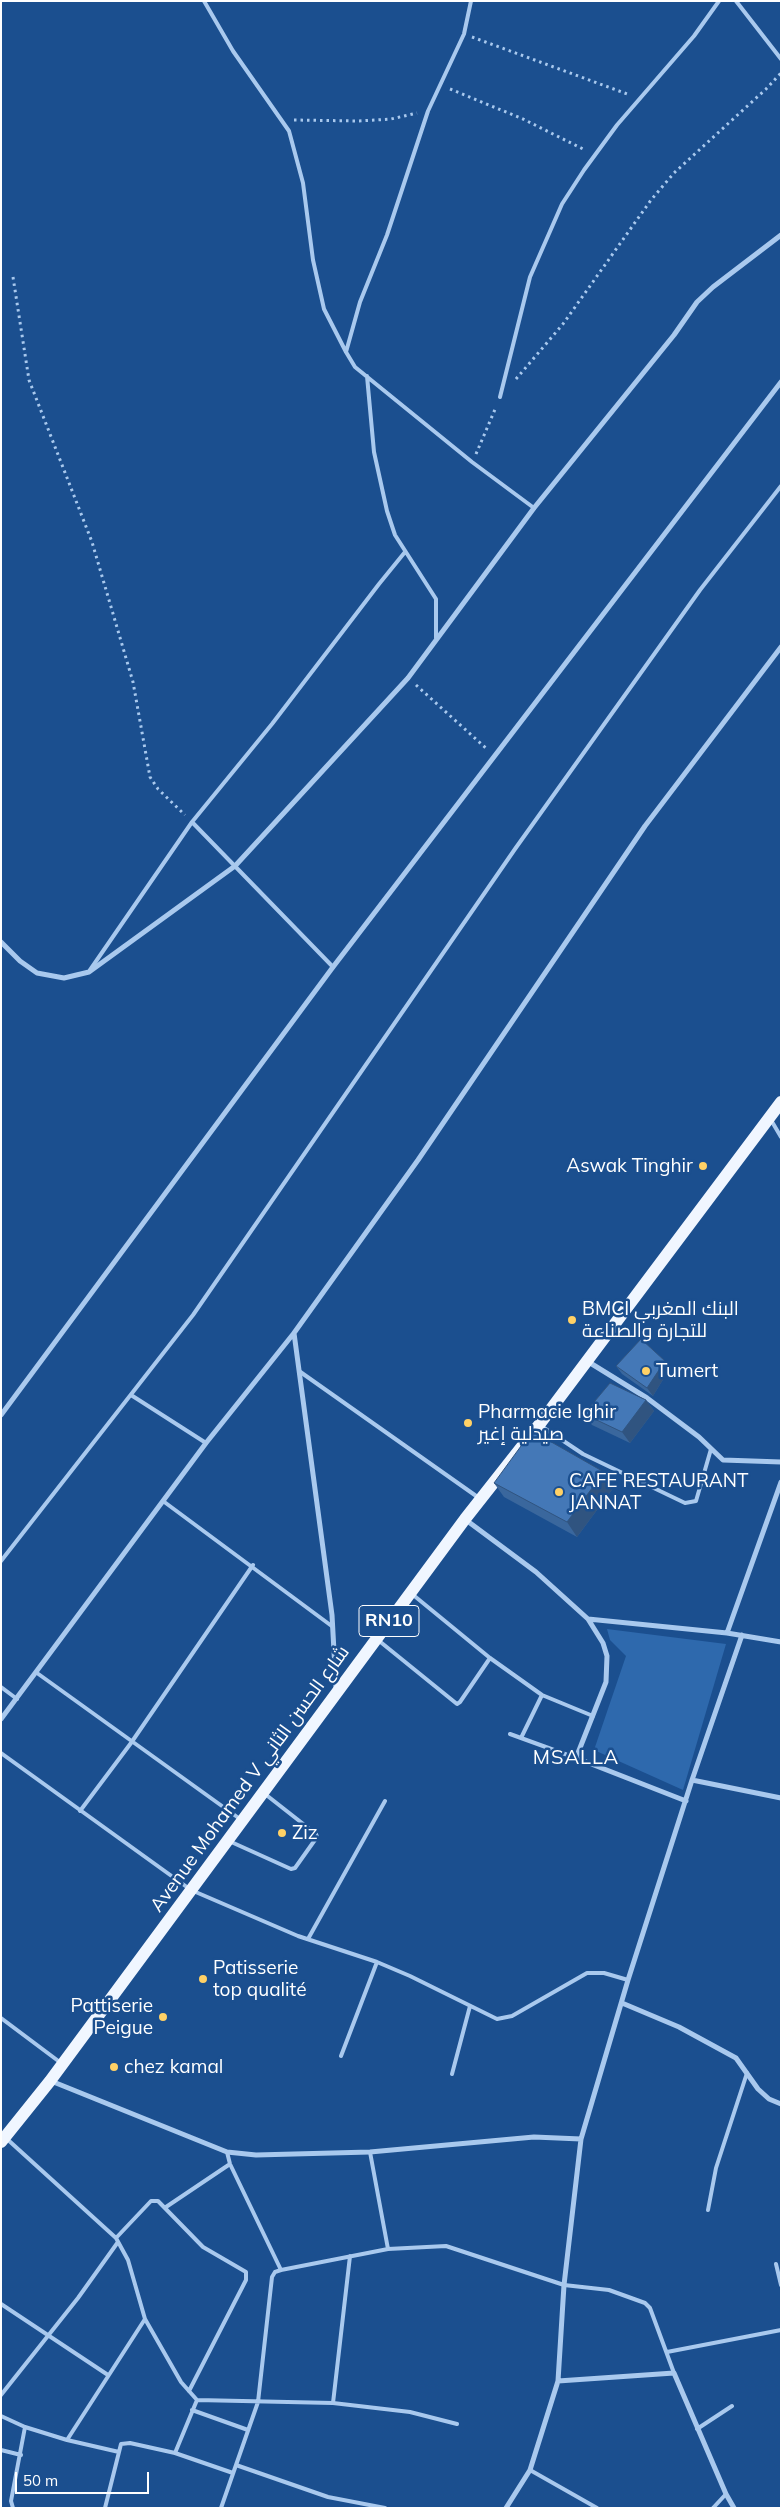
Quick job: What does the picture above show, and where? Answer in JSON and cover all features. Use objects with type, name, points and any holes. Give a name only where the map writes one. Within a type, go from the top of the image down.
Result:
[{"type":"main road","name":"Avenue Mohamed V شارع الحسن الثاني","points":[[2,2137],[50,2081],[61,2063],[229,1841],[410,1592],[539,1425],[781,1102]]},
{"type":"street","points":[[1,942],[20,961],[37,973],[64,978],[89,972],[235,866],[408,678],[534,508],[674,335],[696,302],[713,286],[781,235]]},
{"type":"street","points":[[1,1415],[333,967],[781,382]]},
{"type":"street","points":[[1,1719],[206,1444],[294,1333],[418,1160],[645,826],[781,647]]},
{"type":"street","points":[[294,1333],[333,1627],[336,1694]]},
{"type":"street","points":[[587,1361],[647,1398],[699,1437],[723,1460],[781,1462]]},
{"type":"street","points":[[727,1633],[781,1482]]},
{"type":"street","points":[[465,1519],[536,1572],[588,1619],[603,1643],[607,1656],[606,1682],[576,1758],[686,1802]]},
{"type":"street","points":[[588,1619],[727,1633],[781,1642]]},
{"type":"street","points":[[506,2508],[530,2470],[558,2381],[564,2285],[581,2139],[628,1980],[692,1780],[742,1635]]},
{"type":"street","points":[[692,1780],[781,1798]]},
{"type":"street","points":[[622,2003],[679,2027],[736,2058],[758,2089],[769,2098],[781,2104]]},
{"type":"street","points":[[50,2081],[227,2152],[256,2155],[370,2152],[534,2138],[581,2139]]},
{"type":"street","points":[[558,2381],[674,2373],[697,2429],[734,2508]]},
{"type":"lane","points":[[204,1],[234,51],[281,119],[293,142],[324,309],[350,360],[472,462],[534,508]]},
{"type":"lane","points":[[346,352],[358,309],[387,235],[428,110],[464,34],[470,1]]},
{"type":"lane","points":[[500,397],[530,277],[562,204],[595,155],[639,98],[694,36],[719,1]]},
{"type":"lane","points":[[736,1],[781,59]]},
{"type":"lane","points":[[368,376],[377,473],[395,535],[436,599],[436,638]]},
{"type":"lane","points":[[1,1561],[193,1315],[509,857],[700,590],[781,486]]},
{"type":"lane","points":[[89,972],[192,822],[272,724],[405,552]]},
{"type":"lane","points":[[192,822],[333,967]]},
{"type":"lane","points":[[770,1118],[781,1137]]},
{"type":"lane","points":[[299,1371],[481,1499]]},
{"type":"lane","points":[[131,1395],[206,1444]]},
{"type":"lane","points":[[539,1425],[583,1454],[685,1503],[696,1501],[711,1449]]},
{"type":"lane","points":[[163,1501],[253,1565],[333,1627]]},
{"type":"lane","points":[[80,1811],[131,1743],[253,1565]]},
{"type":"lane","points":[[410,1592],[490,1658],[542,1695],[593,1716]]},
{"type":"lane","points":[[377,1638],[457,1704],[490,1658]]},
{"type":"lane","points":[[37,1673],[131,1743],[242,1821]]},
{"type":"lane","points":[[1,1687],[17,1699]]},
{"type":"lane","points":[[521,1738],[542,1695]]},
{"type":"lane","points":[[510,1734],[576,1758]]},
{"type":"lane","points":[[1,1753],[192,1890],[308,1939],[377,1962],[497,2019],[504,2019],[587,1973],[604,1973],[628,1980]]},
{"type":"lane","points":[[229,1841],[291,1869],[295,1868],[317,1837],[314,1831],[264,1793]]},
{"type":"lane","points":[[308,1939],[385,1802]]},
{"type":"lane","points":[[341,2056],[377,1962]]},
{"type":"lane","points":[[452,2074],[470,2006]]},
{"type":"lane","points":[[1,2018],[61,2063]]},
{"type":"lane","points":[[708,2210],[716,2168],[747,2073]]},
{"type":"lane","points":[[2,2137],[117,2240],[128,2260],[145,2319],[181,2382],[196,2400]]},
{"type":"lane","points":[[227,2152],[230,2164],[281,2270]]},
{"type":"lane","points":[[370,2152],[388,2249]]},
{"type":"lane","points":[[166,2207],[230,2164]]},
{"type":"lane","points":[[1,2395],[48,2335],[117,2240],[151,2201],[158,2201],[166,2207],[203,2248],[246,2272],[246,2280],[189,2391]]},
{"type":"lane","points":[[221,2508],[258,2402],[272,2277],[275,2272],[281,2270],[388,2249],[446,2246],[564,2285],[609,2290],[645,2303],[650,2308],[674,2373]]},
{"type":"lane","points":[[333,2403],[350,2256]]},
{"type":"lane","points":[[776,2264],[781,2285]]},
{"type":"lane","points":[[1,2304],[108,2375]]},
{"type":"lane","points":[[67,2440],[145,2319]]},
{"type":"lane","points":[[667,2352],[781,2330]]},
{"type":"lane","points":[[196,2400],[333,2403],[410,2412],[457,2424]]},
{"type":"lane","points":[[175,2453],[196,2400]]},
{"type":"lane","points":[[697,2429],[732,2406]]},
{"type":"lane","points":[[192,2410],[248,2430]]},
{"type":"lane","points":[[1,2416],[25,2427],[67,2440],[119,2452]]},
{"type":"lane","points":[[13,2508],[11,2501],[25,2427]]},
{"type":"lane","points":[[105,2508],[121,2444],[125,2442],[175,2453],[233,2473]]},
{"type":"lane","points":[[1,2450],[21,2455]]},
{"type":"lane","points":[[236,2465],[328,2497],[384,2508]]},
{"type":"lane","points":[[530,2470],[597,2508]]},
{"type":"lane","points":[[713,2508],[726,2494]]},
{"type":"path","points":[[464,34],[639,98]]},
{"type":"path","points":[[472,462],[500,397],[563,324],[651,200],[674,173],[781,73]]},
{"type":"path","points":[[440,85],[523,119],[595,155]]},
{"type":"path","points":[[281,119],[359,121],[391,118],[428,110]]},
{"type":"path","points":[[13,277],[29,380],[92,542],[133,682],[150,777],[158,789],[192,822]]},
{"type":"path","points":[[408,678],[495,756]]},
{"type":"shaded area","points":[[607,1629],[726,1644],[683,1790],[594,1750],[626,1656],[610,1640]]},
{"type":"building","name":"Tumert","points":[[641,1339],[665,1361],[647,1388],[616,1366]]},
{"type":"building","points":[[610,1383],[646,1400],[622,1432],[584,1414]]},
{"type":"building","name":"CAFE RESTAURANT JANNAT","points":[[532,1431],[604,1472],[567,1522],[494,1483]]},
{"type":"place","name":"Aswak Tinghir","points":[[703,1166]]},
{"type":"place","name":"BMCI البنك المغربي للتجارة والصناعة","points":[[572,1320]]},
{"type":"place","name":"Tumert","points":[[646,1371]]},
{"type":"place","name":"Pharmacie Ighir صيدلية إغير","points":[[468,1423]]},
{"type":"place","name":"CAFE RESTAURANT JANNAT","points":[[559,1492]]},
{"type":"place","name":"Ziz","points":[[282,1833]]},
{"type":"place","name":"Patisserie top qualité","points":[[203,1979]]},
{"type":"place","name":"Pattiserie Peigue","points":[[163,2017]]},
{"type":"place","name":"chez kamal","points":[[114,2067]]},
{"type":"district","name":"MSALLA","points":[[576,1758]]}]
